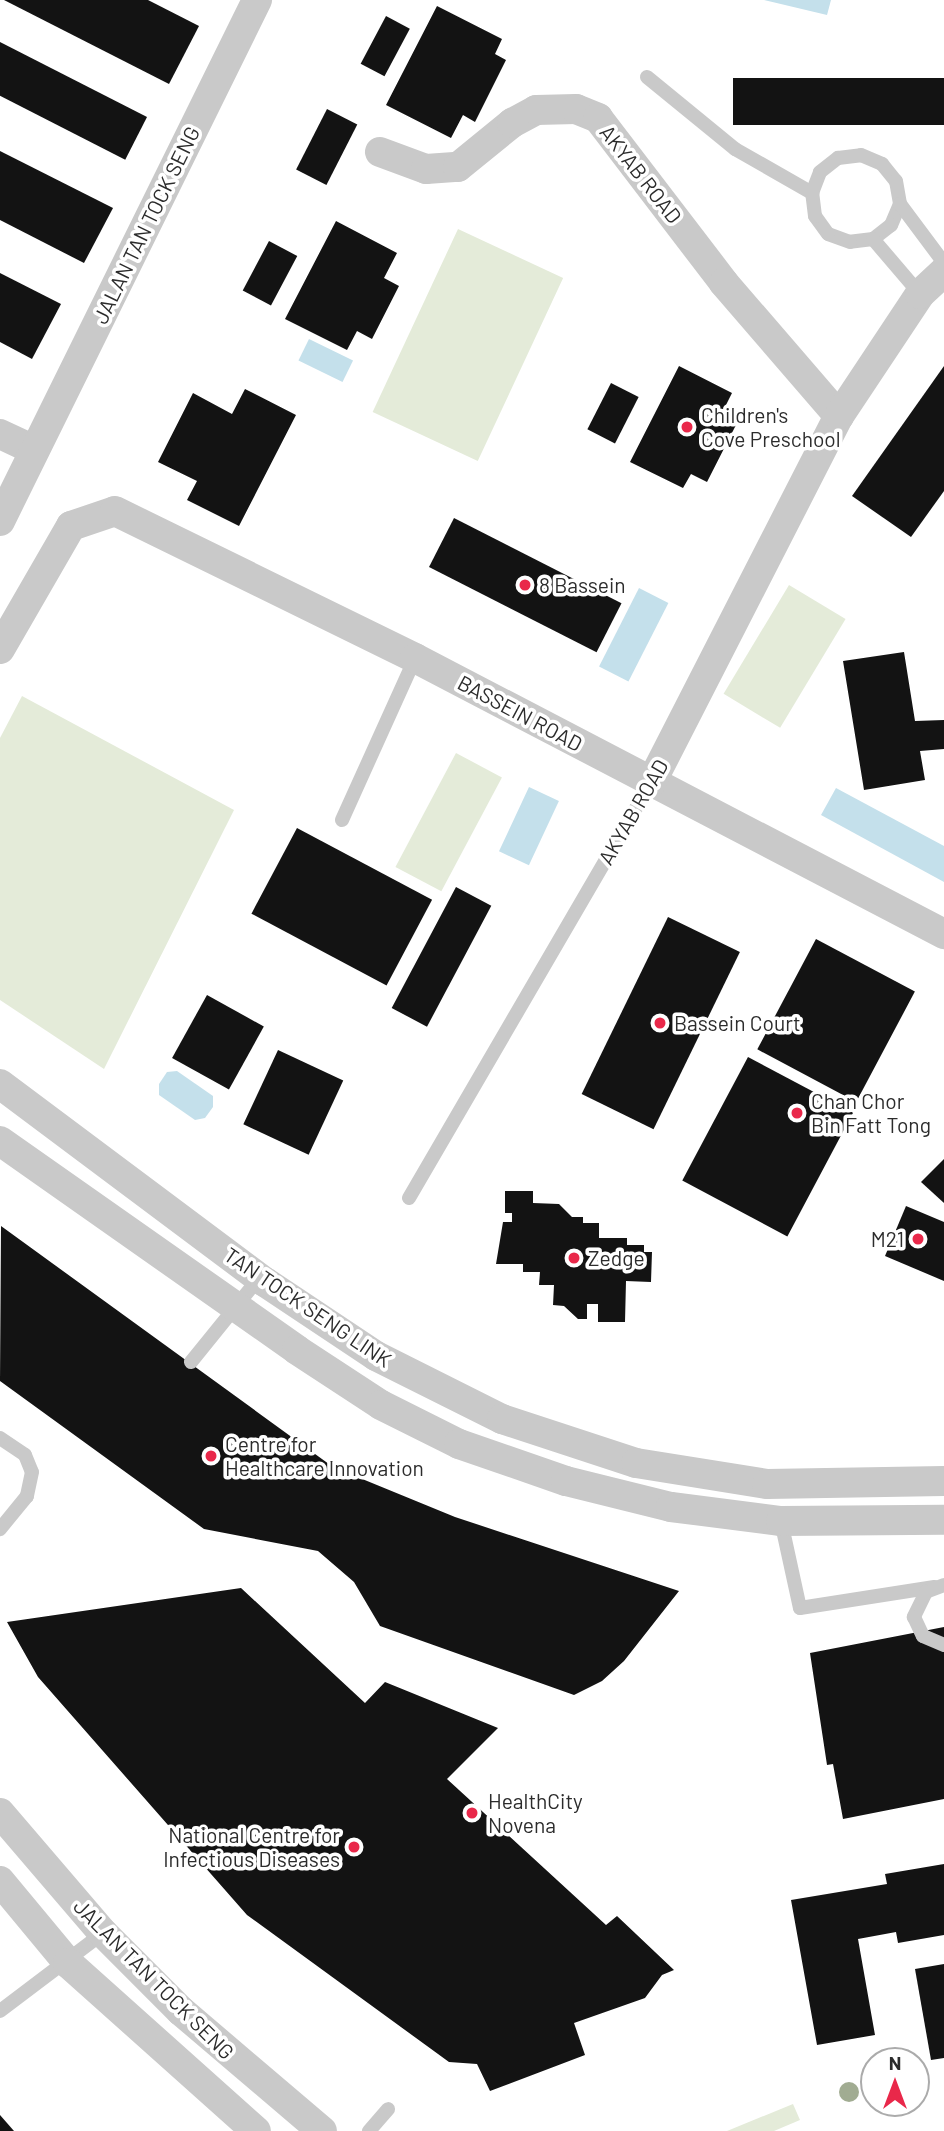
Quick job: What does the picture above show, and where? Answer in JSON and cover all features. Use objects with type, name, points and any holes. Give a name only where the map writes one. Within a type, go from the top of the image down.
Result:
[{"type":"street","name":"JALAN TAN TOCK SENG","points":[[0,521],[257,0]]},
{"type":"street","name":"AKYAB ROAD","points":[[380,152],[426,169],[450,168],[536,110],[576,109],[598,118],[724,283],[839,416]]},
{"type":"street","name":"AKYAB ROAD","points":[[651,783],[839,416],[920,294],[944,272]]},
{"type":"street","points":[[0,434],[34,450]]},
{"type":"street","name":"BASSEIN ROAD","points":[[0,649],[71,526],[90,516],[115,511],[415,657],[651,783],[944,934]]},
{"type":"street","name":"TAN TOCK SENG LINK","points":[[0,1084],[258,1278],[376,1356],[491,1413],[636,1463],[767,1484],[944,1481]]},
{"type":"street","name":"TAN TOCK SENG LINK","points":[[0,1141],[381,1405],[459,1444],[566,1481],[671,1507],[781,1521],[944,1520]]},
{"type":"street","name":"JALAN TAN TOCK SENG","points":[[0,1813],[103,1933],[181,2011],[322,2131]]},
{"type":"street","name":"JALAN TAN TOCK SENG","points":[[0,1881],[68,1963],[256,2131]]},
{"type":"lane","points":[[647,77],[735,149],[812,193]]},
{"type":"lane","points":[[900,204],[891,225],[873,239],[850,242],[828,234],[815,216],[812,193],[820,172],[838,158],[861,155],[882,164],[896,181],[900,204],[944,263]]},
{"type":"lane","points":[[873,239],[920,294]]},
{"type":"lane","points":[[342,820],[415,657]]},
{"type":"lane","name":"AKYAB ROAD","points":[[409,1198],[651,783]]},
{"type":"lane","points":[[191,1362],[258,1278]]},
{"type":"lane","points":[[0,1438],[25,1455],[32,1472],[27,1496],[0,1529]]},
{"type":"lane","points":[[781,1521],[800,1608],[939,1586]]},
{"type":"lane","points":[[939,1586],[919,1599],[914,1618],[923,1636],[944,1645]]},
{"type":"lane","points":[[3,2005],[68,1963],[103,1933]]},
{"type":"lane","points":[[369,2131],[388,2109]]},
{"type":"green space","points":[[458,229],[563,278],[478,461],[373,412]]},
{"type":"green space","points":[[789,585],[846,619],[780,728],[724,694]]},
{"type":"green space","points":[[22,696],[234,810],[104,1069],[0,1000],[0,738]]},
{"type":"green space","points":[[456,753],[502,777],[441,891],[395,867]]},
{"type":"green space","points":[[793,2104],[800,2120],[774,2131],[727,2131]]},
{"type":"water","points":[[764,0],[831,0],[827,15]]},
{"type":"water","points":[[309,339],[353,360],[343,382],[298,361]]},
{"type":"water","points":[[639,588],[668,603],[628,681],[599,666]]},
{"type":"water","points":[[529,787],[559,801],[529,865],[499,851]]},
{"type":"water","points":[[836,788],[944,846],[944,882],[821,815]]},
{"type":"water","points":[[177,1071],[213,1096],[213,1107],[205,1118],[195,1120],[159,1095],[159,1084],[167,1072]]},
{"type":"building","points":[[4,0],[148,0],[199,26],[169,84]]},
{"type":"building","points":[[437,6],[502,39],[495,54],[506,60],[475,122],[463,115],[451,138],[386,105]]},
{"type":"building","points":[[386,16],[410,29],[384,76],[361,64]]},
{"type":"building","points":[[0,42],[147,117],[125,160],[0,96]]},
{"type":"building","points":[[733,78],[944,78],[944,125],[733,125]]},
{"type":"building","points":[[327,109],[357,124],[326,185],[296,170]]},
{"type":"building","points":[[0,151],[113,208],[84,263],[0,220]]},
{"type":"building","points":[[336,221],[397,253],[384,278],[399,286],[372,339],[357,331],[347,350],[285,319]]},
{"type":"building","points":[[269,241],[297,256],[271,305],[243,290]]},
{"type":"building","points":[[0,273],[61,304],[32,359],[0,342]]},
{"type":"building","points":[[679,366],[732,393],[721,415],[737,423],[707,482],[691,474],[683,488],[630,462]]},
{"type":"building","points":[[944,366],[944,491],[911,537],[852,496]]},
{"type":"building","points":[[611,383],[639,397],[615,443],[587,429]]},
{"type":"building","points":[[245,389],[296,415],[239,526],[187,500],[197,481],[158,462],[193,393],[232,414]]},
{"type":"building","name":"8 Bassein","points":[[454,518],[622,603],[597,652],[429,567]]},
{"type":"building","points":[[904,652],[915,721],[944,720],[944,749],[920,751],[925,780],[864,790],[843,661]]},
{"type":"building","points":[[297,828],[432,900],[387,985],[251,914]]},
{"type":"building","points":[[456,887],[491,906],[427,1027],[392,1008]]},
{"type":"building","name":"Bassein Court","points":[[668,917],[740,952],[654,1129],[582,1094]]},
{"type":"building","points":[[816,939],[915,992],[856,1102],[757,1049]]},
{"type":"building","points":[[207,995],[264,1027],[229,1089],[172,1058]]},
{"type":"building","points":[[278,1050],[343,1080],[309,1155],[243,1124]]},
{"type":"building","points":[[748,1057],[853,1113],[787,1236],[682,1181]]},
{"type":"building","name":"M21","points":[[944,1159],[944,1203],[921,1182]]},
{"type":"building","name":"Zedge","points":[[505,1191],[533,1191],[533,1203],[559,1204],[572,1217],[583,1217],[583,1223],[599,1223],[599,1238],[627,1238],[627,1245],[644,1245],[644,1252],[652,1252],[651,1282],[626,1281],[625,1322],[598,1322],[598,1304],[587,1304],[587,1319],[578,1319],[564,1306],[553,1305],[554,1285],[539,1285],[540,1272],[523,1272],[523,1264],[496,1264],[503,1222],[512,1222],[512,1213],[505,1213]]},
{"type":"building","name":"M21","points":[[906,1206],[944,1222],[944,1281],[885,1256]]},
{"type":"building","name":"Centre for Healthcare Innovation","points":[[1,1226],[333,1467],[455,1517],[679,1591],[624,1661],[602,1681],[574,1695],[380,1626],[354,1582],[318,1551],[204,1529],[0,1381]]},
{"type":"building","name":"National Centre for Infectious Diseases","points":[[241,1588],[365,1703],[385,1682],[498,1728],[447,1779],[606,1925],[617,1916],[674,1970],[662,1975],[645,1998],[574,2023],[585,2055],[490,2091],[477,2064],[449,2062],[247,1915],[38,1677],[7,1622]]},
{"type":"building","points":[[944,1627],[944,1799],[843,1819],[833,1764],[827,1765],[810,1653]]},
{"type":"building","points":[[944,1864],[944,1935],[898,1943],[896,1932],[858,1939],[875,2035],[817,2045],[791,1900],[887,1884],[885,1874]]},
{"type":"building","points":[[944,1964],[944,2058],[931,2060],[915,1969]]},
{"type":"building","points":[[0,2115],[14,2131],[0,2131]]},
{"type":"place","name":"Children's Cove Preschool","points":[[687,427]]},
{"type":"place","name":"8 Bassein","points":[[525,585]]},
{"type":"place","name":"Bassein Court","points":[[660,1023]]},
{"type":"place","name":"Chan Chor Bin Fatt Tong","points":[[797,1113]]},
{"type":"place","name":"M21","points":[[918,1239]]},
{"type":"place","name":"Zedge","points":[[574,1258]]},
{"type":"place","name":"Centre for Healthcare Innovation","points":[[211,1456]]},
{"type":"place","name":"HealthCity Novena","points":[[472,1813]]},
{"type":"place","name":"National Centre for Infectious Diseases","points":[[354,1847]]}]
